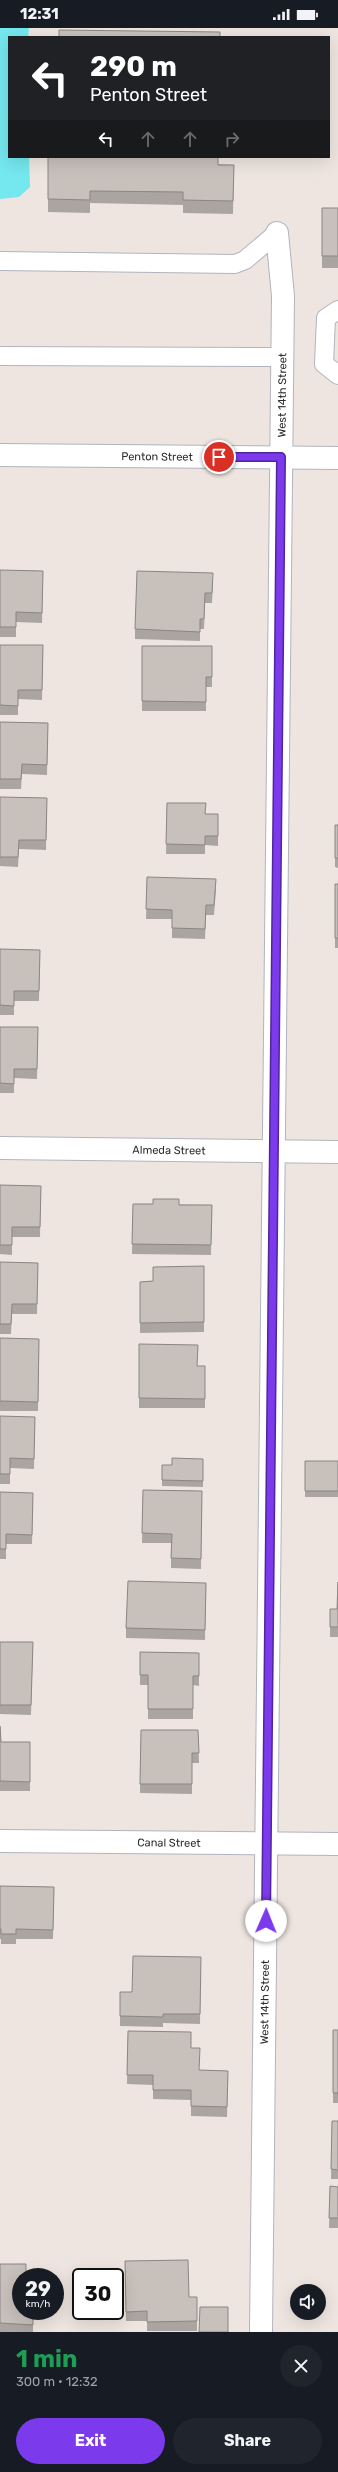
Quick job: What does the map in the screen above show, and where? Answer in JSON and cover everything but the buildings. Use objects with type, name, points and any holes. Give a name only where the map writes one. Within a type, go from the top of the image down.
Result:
[{"type":"street","name":"West 14th Street","points":[[261,2332],[267,1843],[272,1151],[283,296],[277,233]]},
{"type":"street","name":"Penton Street","points":[[0,455],[338,458]]},
{"type":"street","name":"Almeda Street","points":[[0,1148],[338,1152]]},
{"type":"street","name":"Canal Street","points":[[0,1841],[338,1844]]},
{"type":"lane","points":[[0,260],[235,264],[245,260],[277,233]]},
{"type":"lane","points":[[338,310],[326,318],[324,364],[338,375]]},
{"type":"lane","points":[[0,356],[282,357]]},
{"type":"water","points":[[0,28],[29,28],[28,36],[8,36],[8,158],[29,158],[30,187],[19,197],[0,199]]},
{"type":"route","points":[[219,457],[281,457],[272,1151],[266,1921]]}]
